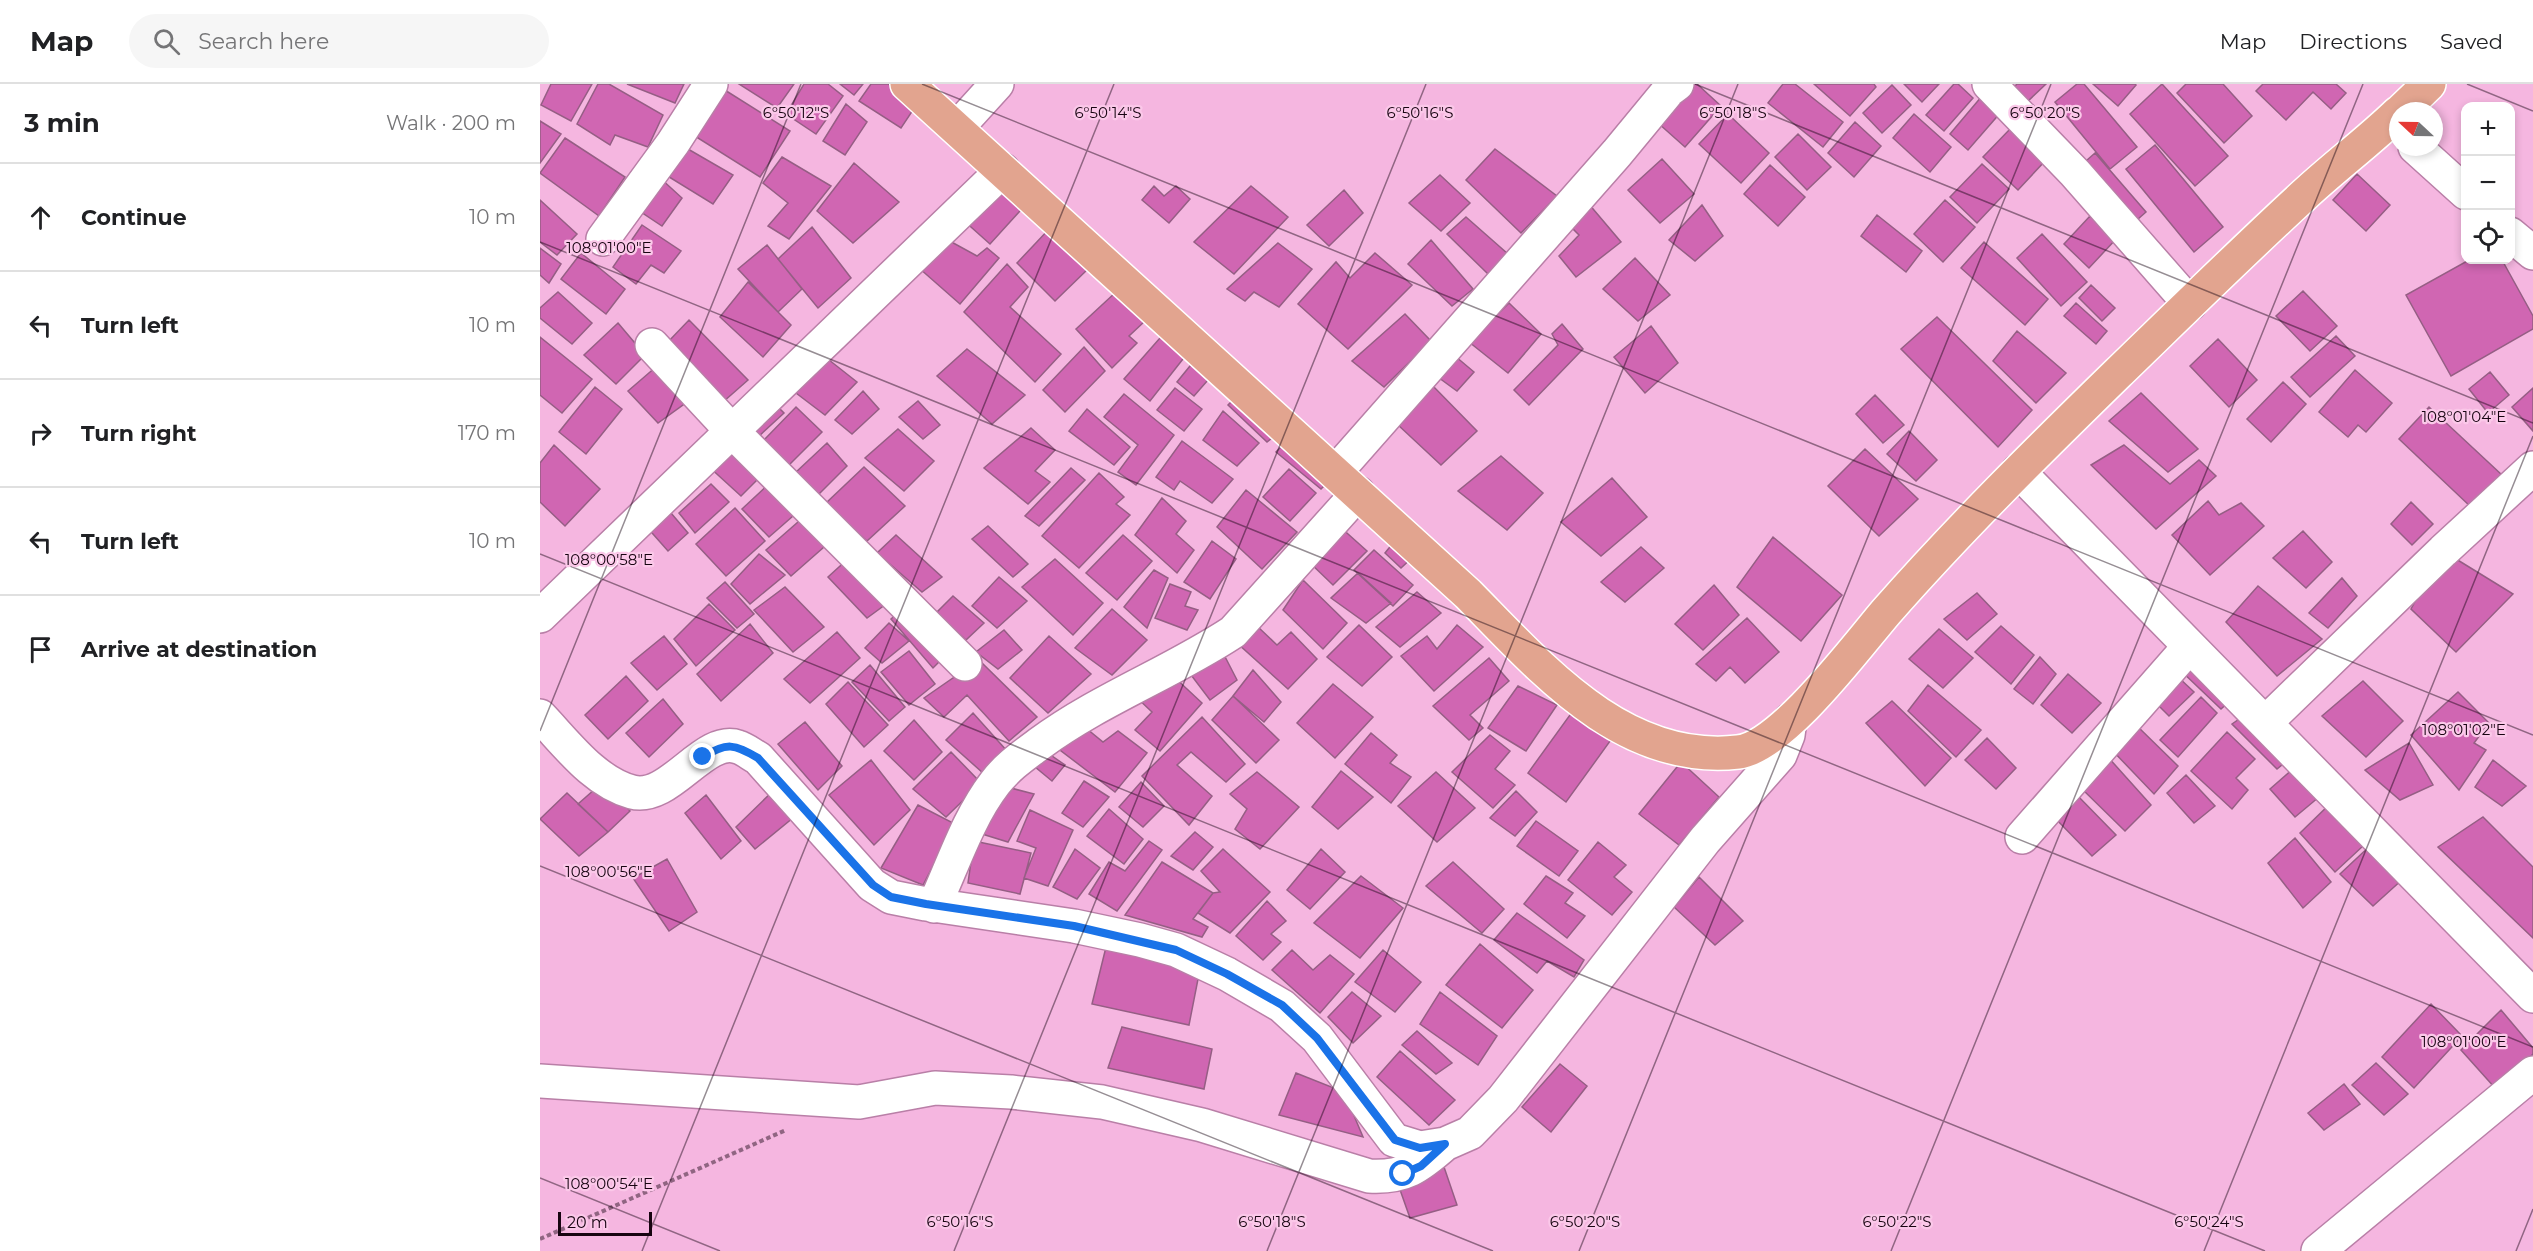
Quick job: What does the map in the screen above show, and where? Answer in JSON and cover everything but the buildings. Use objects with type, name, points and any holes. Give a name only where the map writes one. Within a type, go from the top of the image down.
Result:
[{"type":"main road","points":[[906,84],[1347,483],[1468,594],[1533,659],[1590,709],[1628,732],[1661,746],[1706,754],[1742,752],[1774,735],[2018,471],[2305,194],[2389,126]]},
{"type":"main road","points":[[2412,102],[2429,84]]},
{"type":"street","points":[[603,239],[673,143],[711,84]]},
{"type":"street","points":[[957,128],[997,84]]},
{"type":"street","points":[[934,906],[977,810],[994,783],[1011,765],[1050,736],[1111,698],[1211,647],[1233,632],[1347,483],[1669,90],[1677,84]]},
{"type":"street","points":[[1989,84],[2075,173],[2190,303]]},
{"type":"street","points":[[2425,156],[2461,188]]},
{"type":"street","points":[[540,616],[1003,170]]},
{"type":"street","points":[[2515,237],[2533,253]]},
{"type":"street","points":[[652,345],[731,430],[965,664]]},
{"type":"street","points":[[2265,723],[2443,551],[2533,468]]},
{"type":"street","points":[[2018,471],[2533,996]]},
{"type":"street","points":[[2022,837],[2189,647]]},
{"type":"street","points":[[540,716],[588,766],[617,786],[633,792],[652,792],[718,748],[736,746],[758,758],[873,885],[891,897],[934,906],[1074,926],[1176,950],[1227,974],[1282,1005],[1317,1038],[1395,1140],[1420,1148],[1445,1144],[1470,1133],[1503,1099],[1705,840],[1780,755],[1788,735],[1790,720]]},
{"type":"street","points":[[2318,1251],[2533,1072]]},
{"type":"street","points":[[540,1081],[859,1102],[934,1088],[1011,1092],[1102,1102],[1202,1125],[1369,1176],[1403,1174],[1421,1166],[1445,1144]]},
{"type":"path","points":[[540,1239],[795,1126]]},
{"type":"route","points":[[703,757],[718,748],[736,746],[758,758],[873,885],[891,897],[1074,926],[1140,940],[1176,950],[1227,974],[1282,1005],[1317,1038],[1395,1140],[1420,1148],[1445,1144],[1421,1166],[1403,1174]]}]
